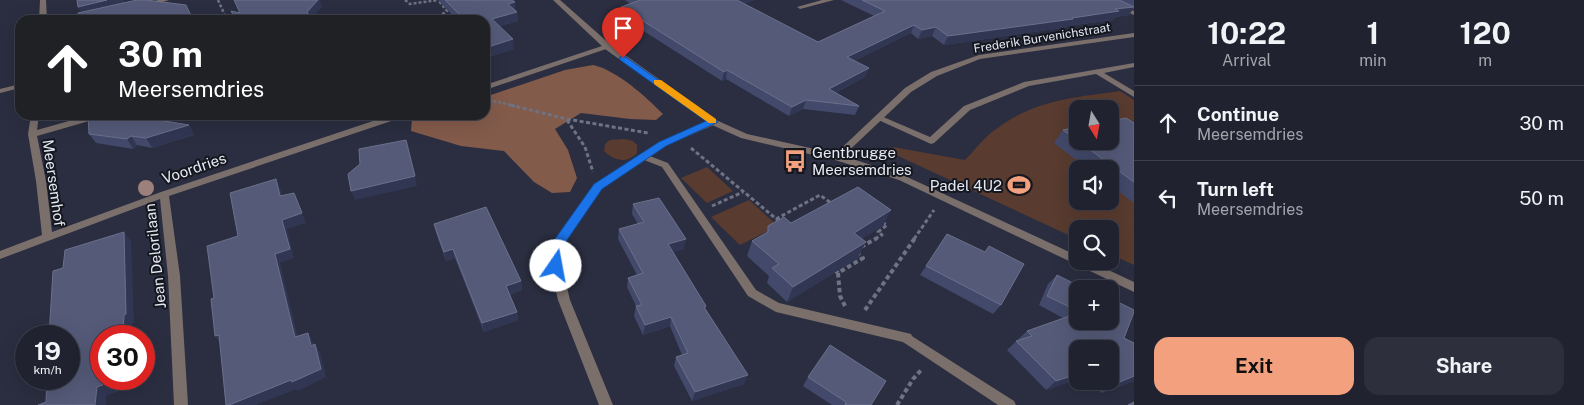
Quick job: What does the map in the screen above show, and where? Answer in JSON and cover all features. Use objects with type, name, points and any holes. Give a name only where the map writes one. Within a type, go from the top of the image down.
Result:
[{"type":"street","points":[[43,0],[43,15]]},
{"type":"street","points":[[139,6],[166,0]]},
{"type":"street","points":[[556,0],[608,47],[713,122],[744,136],[837,157],[902,178],[1069,257]]},
{"type":"street","points":[[800,7],[831,0]]},
{"type":"street","points":[[1101,0],[1134,13]]},
{"type":"street","name":"Frederik Burvenichstraat","points":[[837,157],[908,90],[934,74],[979,57],[1134,35]]},
{"type":"street","points":[[490,86],[608,47]]},
{"type":"street","points":[[878,118],[931,141],[967,108],[1027,84],[1134,65]]},
{"type":"street","points":[[1096,71],[1134,96]]},
{"type":"street","points":[[0,91],[15,87]]},
{"type":"street","name":"Meersemhof","points":[[34,120],[32,134],[41,181],[46,236]]},
{"type":"street","name":"Meersemhof","points":[[32,134],[82,120]]},
{"type":"street","name":"Voordries","points":[[0,255],[46,236],[164,194],[385,120]]},
{"type":"street","points":[[606,405],[564,300],[556,266],[561,239],[598,186],[662,144],[713,122]]},
{"type":"street","points":[[642,156],[665,165],[752,292],[776,307],[855,324],[907,338],[1009,405]]},
{"type":"street","name":"Jean Delorilaan","points":[[164,194],[174,276],[181,405]]},
{"type":"street","points":[[1097,270],[1134,287]]},
{"type":"path","points":[[218,0],[225,15]]},
{"type":"path","points":[[405,0],[410,4],[438,0],[447,11],[441,15]]},
{"type":"path","points":[[490,101],[567,119],[679,138],[783,225]]},
{"type":"path","points":[[567,119],[585,147],[598,186]]},
{"type":"path","points":[[697,212],[744,192]]},
{"type":"path","points":[[776,220],[820,195],[837,208]]},
{"type":"path","points":[[838,266],[833,269],[838,273],[840,296],[855,324],[943,197]]},
{"type":"path","points":[[838,273],[863,258],[854,251],[882,236],[878,232],[887,226],[880,220]]},
{"type":"path","points":[[897,405],[913,379],[934,356]]},
{"type":"shaded area","points":[[593,65],[612,72],[640,92],[663,114],[656,120],[581,113],[555,129],[568,150],[577,178],[570,192],[552,193],[534,182],[504,151],[461,146],[411,131],[412,120],[490,120],[490,95],[565,70]]},
{"type":"shaded area","name":"Padel 4U2","points":[[1120,91],[1134,100],[1134,265],[1119,258],[1119,220],[1069,220],[1069,235],[896,155],[893,147],[965,160],[981,142],[1007,121],[1037,107],[1068,99]]},
{"type":"shaded area","points":[[625,139],[633,141],[637,145],[637,153],[629,159],[616,159],[604,151],[605,144],[610,140]]},
{"type":"shaded area","points":[[707,167],[733,191],[707,203],[681,178]]},
{"type":"shaded area","points":[[749,200],[778,226],[740,245],[711,217]]},
{"type":"building","points":[[77,0],[107,0],[78,7]]},
{"type":"building","points":[[137,0],[146,0],[186,5],[191,15],[78,15],[78,13]]},
{"type":"building","points":[[234,0],[318,0],[307,12],[309,15],[233,15],[231,11],[240,13]]},
{"type":"building","points":[[445,0],[512,0],[515,2],[508,4],[517,12],[492,19],[513,39],[490,46],[490,15],[460,15]]},
{"type":"building","points":[[640,0],[737,0],[818,42],[885,11],[862,0],[1119,0],[1134,7],[1115,9],[1119,11],[1073,19],[948,36],[936,27],[922,30],[914,25],[847,57],[869,68],[829,89],[859,106],[806,100],[792,107],[727,70],[724,72],[621,7]]},
{"type":"building","points":[[1126,118],[1134,123],[1134,182],[1119,171],[1119,160],[1104,160],[1090,150],[1119,150],[1119,119]]},
{"type":"building","points":[[88,120],[158,120],[189,125],[146,138],[131,136],[127,139],[89,134]]},
{"type":"building","points":[[1069,129],[1069,134],[1063,130]]},
{"type":"building","points":[[406,140],[415,176],[351,191],[348,174],[360,164],[359,149]]},
{"type":"building","points":[[276,179],[280,196],[294,193],[302,213],[282,220],[290,249],[275,254],[295,337],[308,333],[311,346],[315,344],[321,369],[292,382],[291,380],[226,405],[219,335],[215,336],[211,299],[214,298],[207,246],[238,236],[230,193]]},
{"type":"building","points":[[858,187],[891,210],[854,233],[866,242],[793,287],[772,268],[779,264],[752,241],[768,232],[768,226],[784,217],[791,223]]},
{"type":"building","points":[[659,198],[686,239],[668,244],[706,306],[704,307],[748,375],[695,392],[676,357],[688,353],[671,317],[645,325],[636,306],[642,305],[628,278],[643,273],[619,229],[644,222],[633,204]]},
{"type":"building","points":[[486,207],[521,281],[506,286],[517,312],[482,323],[453,249],[444,252],[434,224]]},
{"type":"building","points":[[124,232],[126,314],[124,315],[124,325],[90,325],[90,390],[97,390],[95,405],[38,405],[46,402],[47,390],[80,390],[80,325],[50,325],[53,271],[63,268],[65,250]]},
{"type":"building","points":[[947,234],[985,252],[989,246],[1024,264],[1001,305],[926,266]]},
{"type":"building","points":[[1057,275],[1069,281],[1069,307],[1047,296]]},
{"type":"building","points":[[1119,302],[1134,310],[1124,338],[1134,343],[1134,376],[1119,382],[1119,340],[1069,340],[1069,377],[1056,381],[1016,341],[1032,336],[1027,331],[1069,316],[1069,330],[1119,330]]},
{"type":"building","points":[[830,345],[886,381],[871,405],[845,405],[846,402],[808,377]]},
{"type":"slow traffic","points":[[658,82],[712,121]]},
{"type":"place","name":"Gentbrugge Meersemdries","points":[[795,161]]},
{"type":"place","name":"Padel 4U2","points":[[1019,185]]},
{"type":"route","points":[[556,266],[561,239],[598,186],[662,144],[713,122],[623,58]]}]
